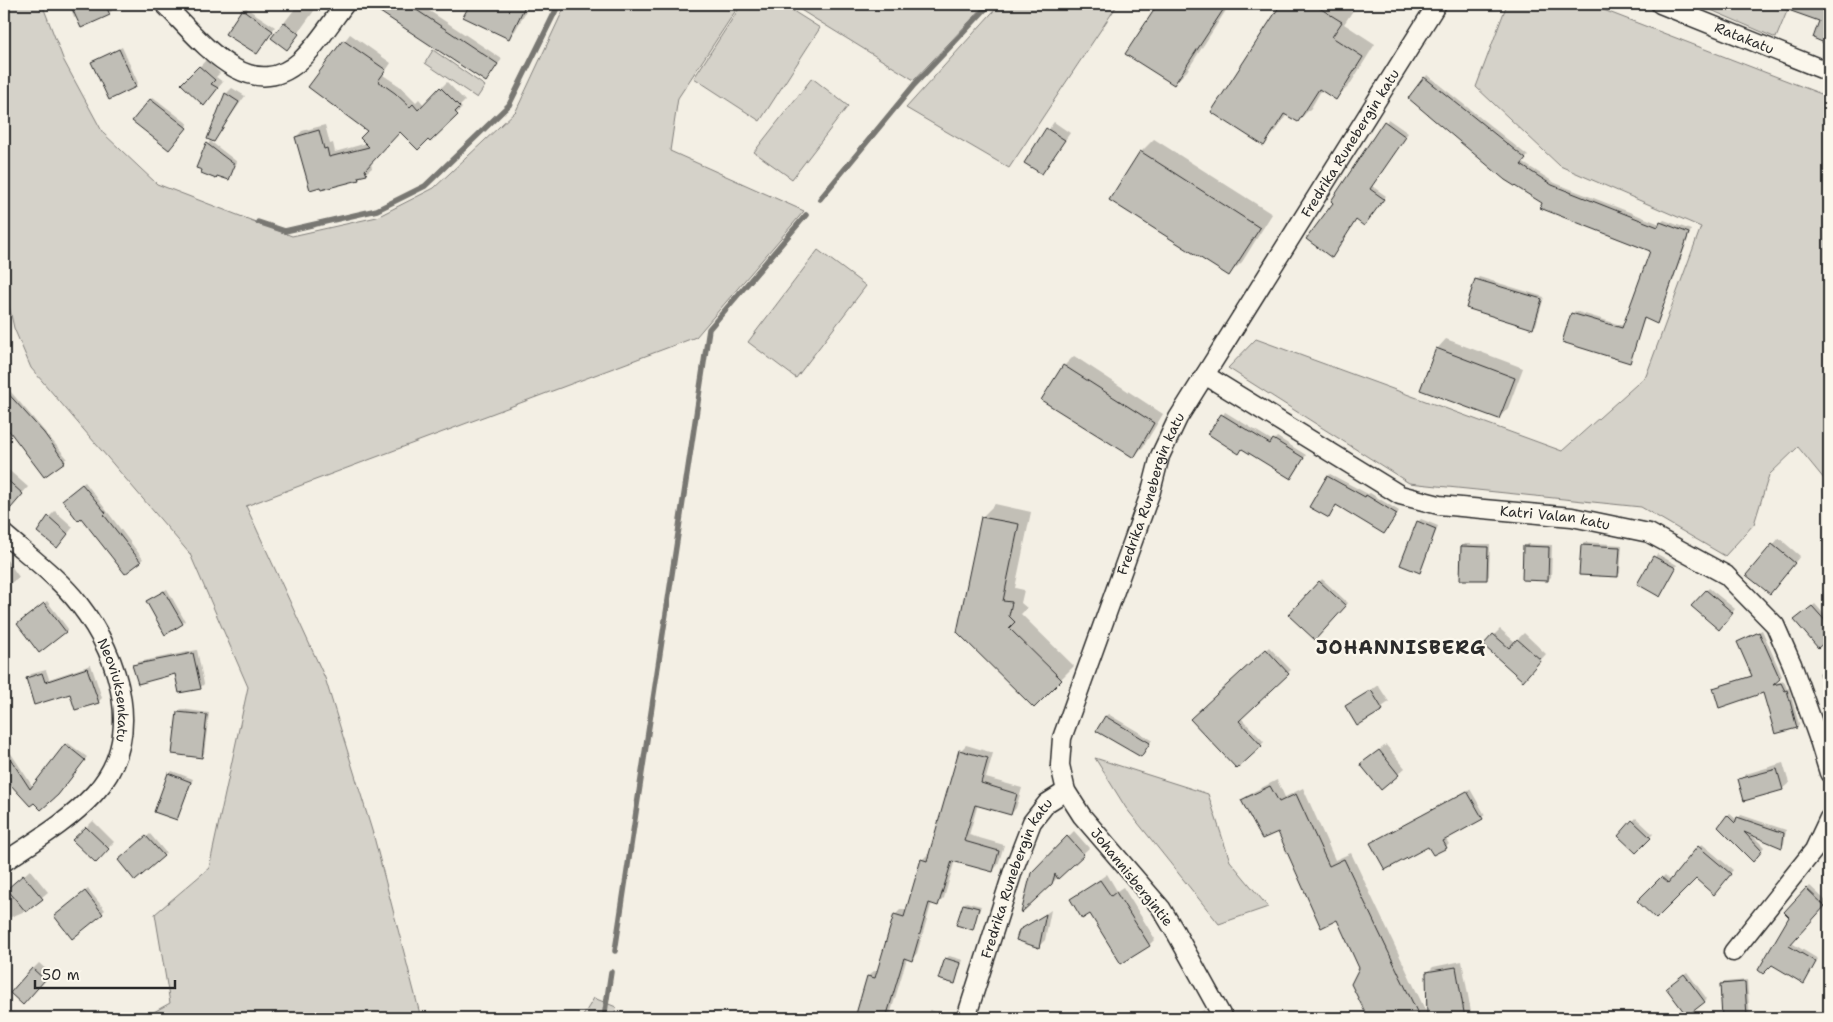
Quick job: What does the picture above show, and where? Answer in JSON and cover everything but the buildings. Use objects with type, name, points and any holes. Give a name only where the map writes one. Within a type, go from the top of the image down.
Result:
[{"type":"street","points":[[164,4],[204,45],[237,70],[247,75],[263,77],[285,72],[301,61],[345,4]]},
{"type":"street","name":"Fredrika Runebergin katu","points":[[966,1018],[1013,871],[1032,822],[1047,803],[1066,791],[1060,764],[1062,738],[1151,491],[1160,456],[1178,418],[1381,95],[1394,68],[1437,4]]},
{"type":"street","name":"Ratakatu","points":[[1660,4],[1829,72]]},
{"type":"street","name":"Katri Valan katu","points":[[1205,375],[1400,495],[1439,505],[1572,517],[1649,533],[1726,575],[1775,625],[1824,739],[1829,773]]},
{"type":"street","name":"Neoviuksenkatu","points":[[4,534],[78,602],[96,628],[110,654],[119,680],[123,705],[123,733],[118,752],[110,772],[95,793],[73,815],[6,858]]},
{"type":"street","name":"Johannisbergintie","points":[[1066,791],[1082,816],[1161,908],[1222,1018]]},
{"type":"street","points":[[1733,952],[1814,850],[1829,818]]},
{"type":"shaded area","points":[[4,4],[42,4],[64,61],[103,133],[157,184],[292,236],[377,217],[434,188],[516,111],[566,4],[740,4],[678,98],[670,151],[804,211],[696,337],[246,506],[325,678],[374,837],[421,1018],[143,1018],[170,1003],[155,914],[209,868],[248,687],[190,554],[31,368],[14,328],[4,283]]},
{"type":"shaded area","points":[[742,4],[782,4],[820,28],[760,121],[694,78]]},
{"type":"shaded area","points":[[791,4],[986,4],[914,80]]},
{"type":"shaded area","points":[[1000,4],[1118,4],[1009,168],[906,108]]},
{"type":"shaded area","points":[[1507,4],[1588,4],[1829,97],[1829,485],[1798,447],[1769,475],[1754,524],[1725,556],[1641,507],[1409,483],[1228,368],[1256,339],[1562,451],[1646,376],[1701,227],[1560,166],[1476,87]]},
{"type":"shaded area","points":[[1697,4],[1790,4],[1776,38]]},
{"type":"shaded area","points":[[433,50],[485,86],[477,98],[425,63]]},
{"type":"shaded area","points":[[812,78],[848,106],[792,179],[754,152]]},
{"type":"shaded area","points":[[818,250],[866,286],[796,378],[748,342]]},
{"type":"shaded area","points":[[1095,758],[1208,794],[1230,861],[1268,907],[1219,924],[1126,808]]},
{"type":"shaded area","points":[[594,998],[616,1007],[614,1018],[536,1018],[583,1016]]},
{"type":"waterway","points":[[258,222],[285,231],[377,210],[425,186],[509,105],[559,4]]},
{"type":"waterway","points":[[820,199],[914,85],[990,4]]},
{"type":"waterway","points":[[615,951],[709,329],[806,215]]},
{"type":"waterway","points":[[604,1018],[611,972]]},
{"type":"district","name":"JOHANNISBERG","points":[[1401,647]]}]
